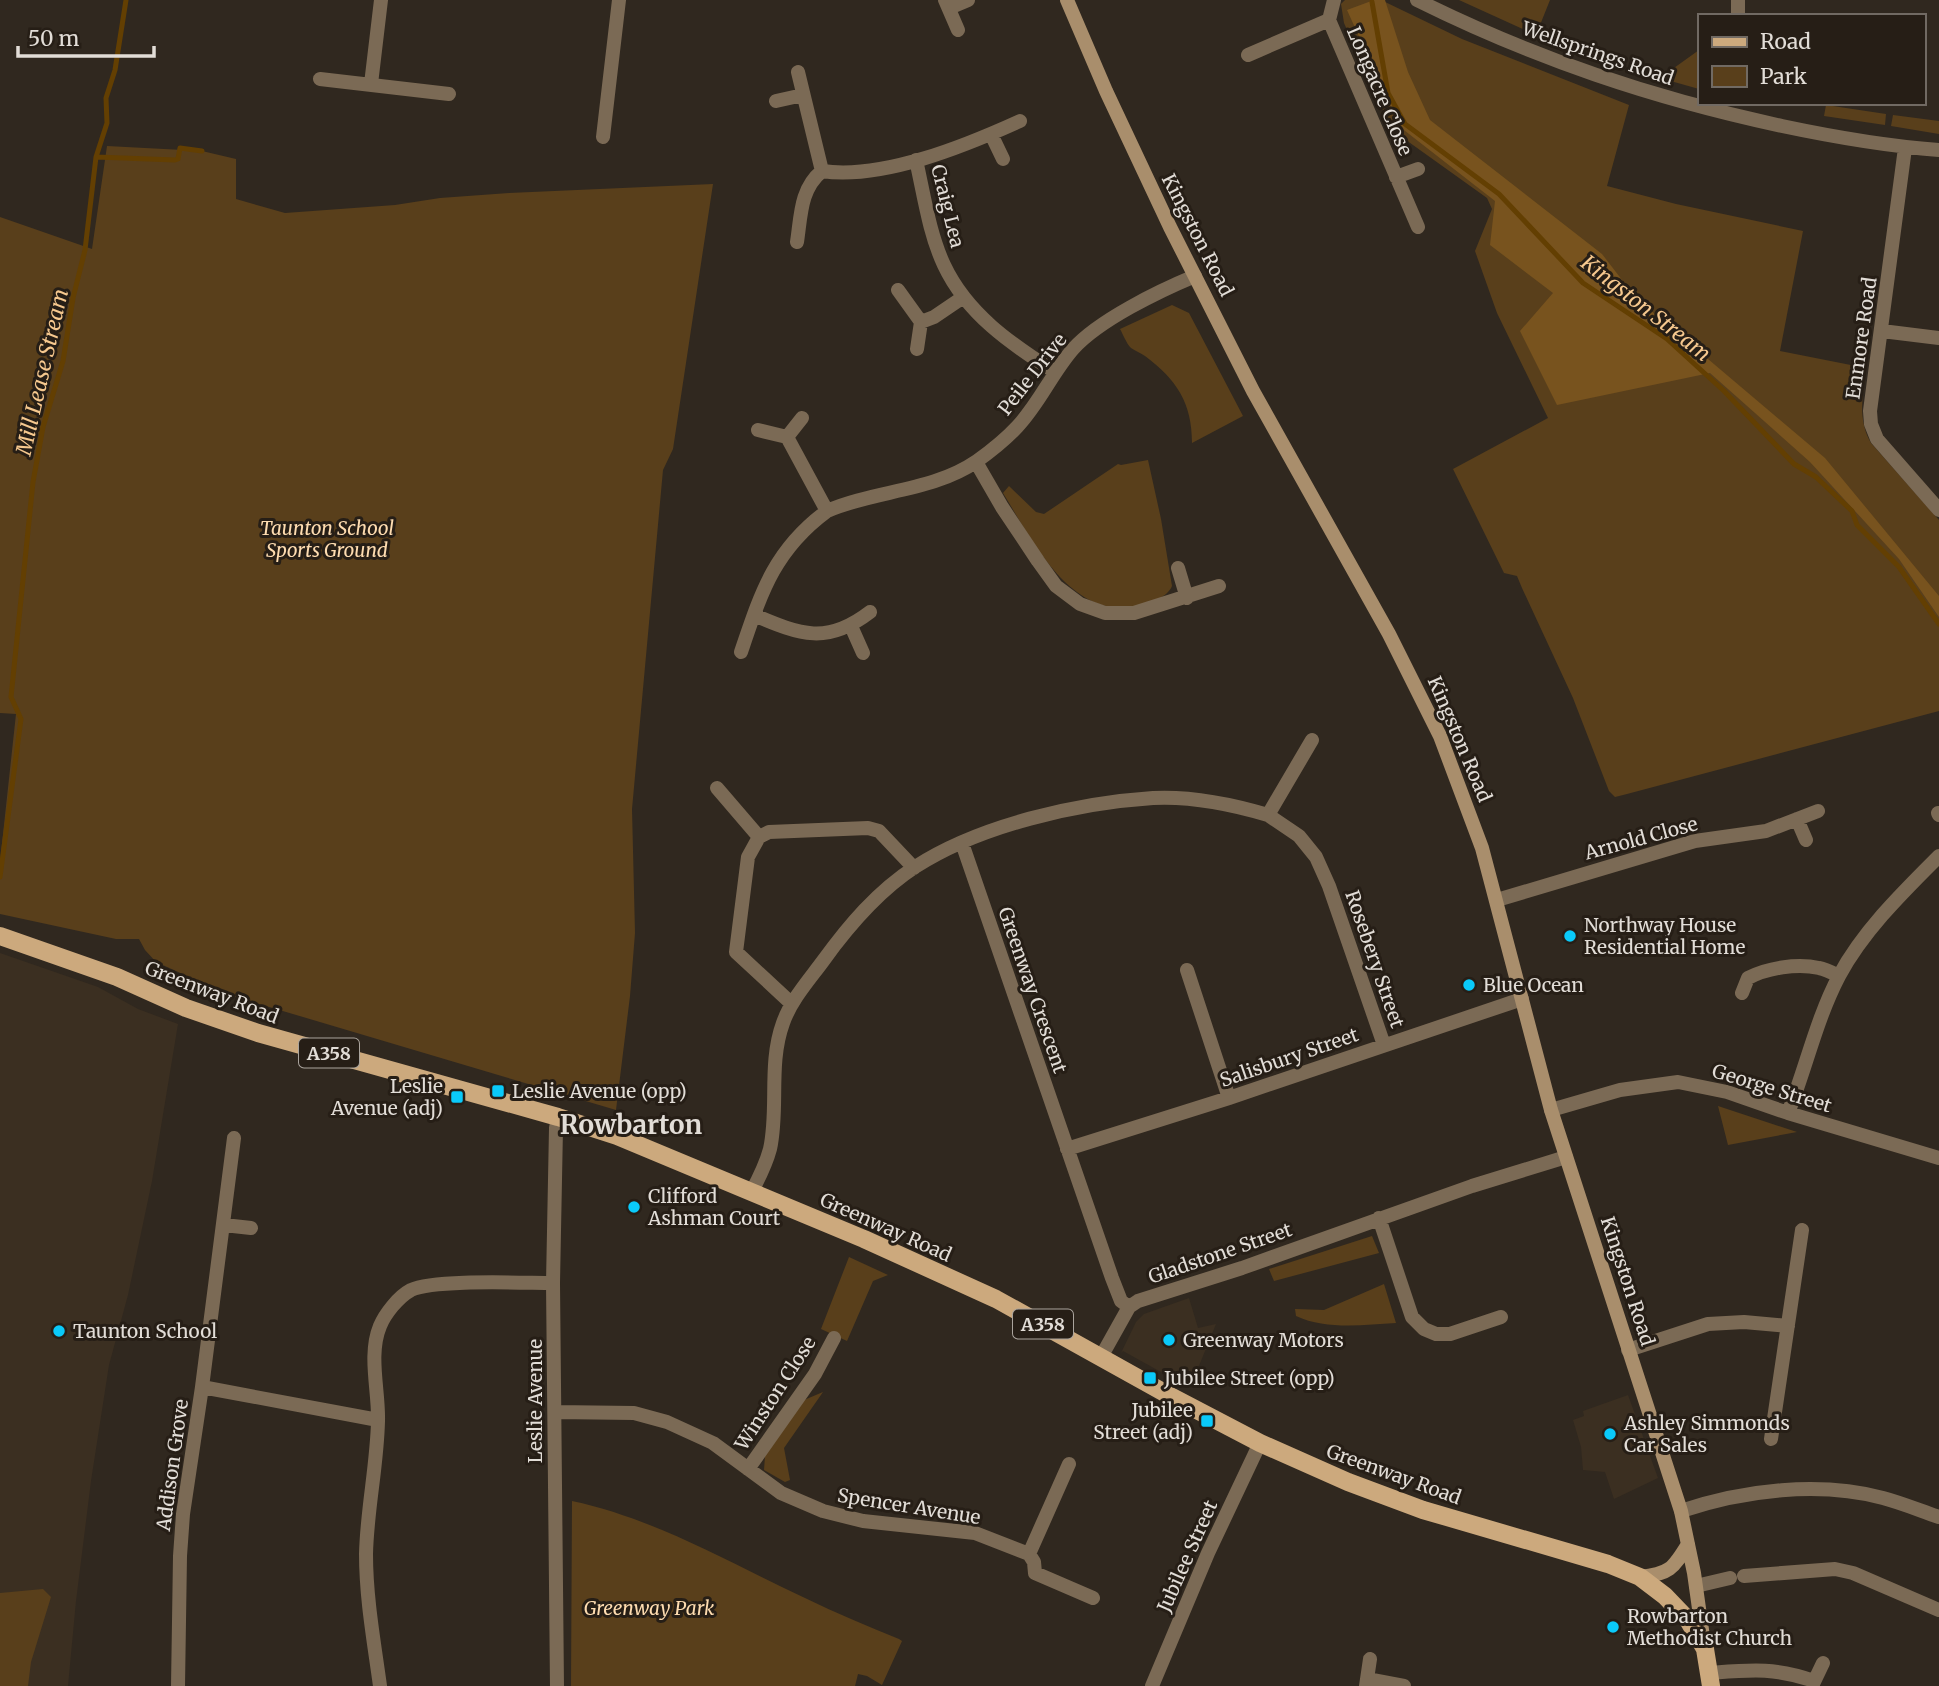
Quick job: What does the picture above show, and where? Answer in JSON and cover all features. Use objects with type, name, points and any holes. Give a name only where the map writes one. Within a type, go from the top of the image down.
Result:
[{"type":"main road","name":"Greenway Road","points":[[0,936],[117,977],[186,1008],[258,1033],[617,1136],[864,1239],[996,1299],[1260,1443],[1348,1482],[1423,1510],[1608,1564],[1640,1577],[1665,1596],[1688,1620],[1704,1649]]},
{"type":"main road","name":"Kingston Road","points":[[1704,1649],[1709,1680]]},
{"type":"street","points":[[371,84],[381,0]]},
{"type":"street","points":[[603,137],[619,0]]},
{"type":"street","points":[[958,30],[947,4],[968,0]]},
{"type":"street","name":"Kingston Road","points":[[1067,0],[1145,177],[1195,276],[1260,403],[1388,634],[1440,736],[1482,848],[1551,1110],[1681,1511],[1696,1586],[1704,1649]]},
{"type":"street","name":"Longacre Close","points":[[1334,0],[1329,20],[1418,227]]},
{"type":"street","name":"Wellsprings Road","points":[[1417,0],[1537,55],[1617,83],[1698,101]]},
{"type":"street","name":"Longacre Close","points":[[1248,55],[1329,20]]},
{"type":"street","points":[[797,72],[822,171],[805,190],[797,243]]},
{"type":"street","points":[[320,79],[449,93]]},
{"type":"street","points":[[776,102],[803,95]]},
{"type":"street","name":"Wellsprings Road","points":[[1717,105],[1817,133],[1905,148],[1939,150]]},
{"type":"street","name":"Craig Lea","points":[[822,171],[845,174],[916,160],[968,145],[1020,121]]},
{"type":"street","points":[[991,134],[1003,159]]},
{"type":"street","name":"Enmore Road","points":[[1905,148],[1870,411],[1871,424],[1877,439],[1939,510]]},
{"type":"street","name":"Craig Lea","points":[[916,160],[935,240],[944,265],[962,298],[1009,343],[1055,372]]},
{"type":"street","name":"Longacre Close","points":[[1396,177],[1418,169]]},
{"type":"street","name":"Peile Drive","points":[[741,652],[772,573],[783,553],[808,524],[847,502],[935,482],[976,462],[1019,425],[1055,372],[1091,332],[1195,276]]},
{"type":"street","points":[[898,290],[921,321],[917,349]]},
{"type":"street","points":[[921,321],[934,317],[962,298]]},
{"type":"street","points":[[1882,331],[1939,338]]},
{"type":"street","points":[[787,437],[802,418]]},
{"type":"street","points":[[758,430],[787,437],[827,511]]},
{"type":"street","points":[[976,462],[1002,507],[1056,586],[1070,599],[1091,610],[1117,614],[1146,611],[1219,586]]},
{"type":"street","points":[[1178,568],[1187,598]]},
{"type":"street","points":[[754,615],[778,625],[817,635],[851,626],[870,612]]},
{"type":"street","points":[[851,626],[863,653]]},
{"type":"street","points":[[751,1193],[770,1150],[776,1053],[782,1024],[792,1004],[863,910],[914,868],[961,843],[1034,819],[1093,805],[1154,798],[1197,800],[1235,805],[1268,815],[1312,740]]},
{"type":"street","points":[[717,788],[759,837]]},
{"type":"street","name":"Arnold Close","points":[[1497,900],[1695,841],[1766,831],[1818,811]]},
{"type":"street","name":"Rosebery Street","points":[[1268,815],[1299,836],[1316,857],[1329,886],[1384,1045]]},
{"type":"street","points":[[1797,819],[1805,840]]},
{"type":"street","points":[[792,1004],[736,952],[748,857],[759,837],[769,832],[786,830],[868,828],[879,831],[914,868]]},
{"type":"street","name":"Greenway Crescent","points":[[961,843],[1112,1278],[1121,1301],[1129,1307]]},
{"type":"street","points":[[1788,1114],[1821,1018],[1839,976],[1903,892],[1939,856]]},
{"type":"street","points":[[1742,993],[1748,978],[1762,971],[1798,966],[1819,968],[1839,976]]},
{"type":"street","points":[[1187,970],[1229,1098]]},
{"type":"street","name":"Salisbury Street","points":[[1067,1149],[1229,1098],[1522,999]]},
{"type":"street","name":"George Street","points":[[1551,1110],[1620,1090],[1678,1082],[1727,1092],[1788,1114],[1939,1158]]},
{"type":"street","name":"Leslie Avenue","points":[[556,1686],[553,1283],[555,1137],[558,1117]]},
{"type":"street","points":[[202,1387],[234,1138]]},
{"type":"street","name":"Gladstone Street","points":[[1129,1307],[1138,1301],[1242,1268],[1379,1218],[1566,1157]]},
{"type":"street","points":[[1379,1218],[1412,1317],[1424,1329],[1436,1334],[1450,1334],[1501,1317]]},
{"type":"street","points":[[224,1225],[251,1228]]},
{"type":"street","points":[[1771,1439],[1802,1230]]},
{"type":"street","points":[[380,1686],[370,1623],[366,1556],[378,1420],[376,1341],[380,1325],[389,1311],[411,1290],[436,1285],[553,1283]]},
{"type":"street","points":[[1101,1357],[1129,1307]]},
{"type":"street","points":[[1628,1350],[1708,1324],[1744,1322],[1788,1326]]},
{"type":"street","name":"Winston Close","points":[[748,1469],[815,1374],[834,1338]]},
{"type":"street","name":"Addison Grove","points":[[178,1686],[183,1514],[202,1387],[378,1420]]},
{"type":"street","name":"Spencer Avenue","points":[[555,1412],[634,1413],[659,1420],[693,1432],[713,1443],[781,1493],[823,1511],[863,1521],[975,1533],[1029,1554]]},
{"type":"street","name":"Jubilee Street","points":[[1152,1686],[1208,1553],[1260,1443]]},
{"type":"street","points":[[1069,1464],[1029,1554],[1034,1562],[1035,1573],[1093,1598]]},
{"type":"street","points":[[1681,1511],[1717,1499],[1821,1489],[1884,1498],[1939,1517]]},
{"type":"street","points":[[1640,1577],[1661,1574],[1674,1566],[1688,1544]]},
{"type":"street","points":[[1696,1586],[1737,1577],[1835,1569],[1853,1573],[1939,1610]]},
{"type":"street","points":[[1370,1659],[1366,1682],[1404,1686]]},
{"type":"street","points":[[1709,1680],[1767,1669],[1788,1672],[1813,1683],[1823,1663]]},
{"type":"shaded area","points":[[1374,0],[1385,0],[1408,72],[1430,120],[1602,254],[1636,298],[1825,458],[1939,596],[1939,617],[1899,559],[1810,462],[1710,373],[1557,405],[1520,331],[1553,293],[1490,245],[1495,201],[1400,127],[1347,10]]},
{"type":"shaded area","name":"Taunton School","points":[[0,953],[98,987],[138,1009],[178,1024],[152,1181],[128,1295],[109,1365],[91,1481],[68,1686],[0,1686]]},
{"type":"shaded area","name":"Greenway Motors","points":[[1189,1298],[1198,1328],[1216,1324],[1190,1388],[1123,1351],[1121,1353],[1136,1322],[1144,1314]]},
{"type":"shaded area","name":"Ashley Simmonds Car Sales","points":[[1628,1395],[1658,1478],[1614,1499],[1605,1472],[1583,1470],[1581,1447],[1573,1420],[1584,1416],[1583,1411]]},
{"type":"green space","points":[[1345,0],[1381,0],[1462,39],[1629,105],[1607,186],[1676,204],[1803,231],[1780,351],[1866,368],[1862,416],[1871,443],[1939,520],[1939,711],[1615,797],[1609,791],[1573,698],[1517,576],[1504,573],[1453,469],[1548,418],[1497,313],[1475,251],[1492,209],[1487,198],[1392,130],[1344,23],[1341,4]]},
{"type":"green space","points":[[1459,0],[1550,0],[1536,35]]},
{"type":"green space","points":[[1698,51],[1698,89],[1660,78]]},
{"type":"green space","points":[[1826,105],[1886,114],[1885,125],[1824,116]]},
{"type":"green space","points":[[1893,115],[1939,121],[1939,134],[1891,126]]},
{"type":"green space","name":"Taunton School Sports Ground","points":[[107,146],[202,151],[236,159],[236,199],[285,213],[509,193],[713,184],[673,449],[663,470],[632,809],[635,933],[616,1110],[229,995],[156,962],[139,939],[116,939],[0,914],[0,862],[16,714],[0,713],[0,217],[92,249]]},
{"type":"green space","points":[[1172,305],[1189,313],[1243,416],[1192,443],[1186,404],[1174,384],[1156,365],[1131,348],[1120,329]]},
{"type":"green space","points":[[1148,460],[1172,586],[1163,596],[1140,605],[1116,608],[1094,602],[1057,574],[1027,533],[1003,493],[1009,486],[1036,512],[1044,514],[1118,464]]},
{"type":"green space","points":[[1718,1106],[1797,1132],[1728,1145]]},
{"type":"green space","points":[[1372,1236],[1379,1253],[1274,1281],[1269,1269]]},
{"type":"green space","points":[[849,1257],[888,1275],[873,1281],[847,1341],[821,1329]]},
{"type":"green space","points":[[1384,1284],[1396,1323],[1332,1325],[1296,1316],[1295,1309],[1324,1310]]},
{"type":"green space","points":[[823,1392],[784,1448],[790,1480],[785,1482],[764,1470],[765,1456],[804,1400]]},
{"type":"green space","name":"Greenway Park","points":[[572,1501],[662,1530],[828,1609],[899,1639],[902,1641],[882,1685],[858,1674],[855,1686],[571,1686]]},
{"type":"green space","points":[[43,1589],[51,1597],[31,1662],[28,1686],[0,1686],[0,1593]]},
{"type":"waterway","name":"Mill Lease Stream","points":[[0,877],[21,719],[11,697],[33,482],[43,427],[63,361],[73,298],[85,250],[96,157],[107,123],[106,98],[115,70],[126,0]]},
{"type":"waterway","name":"Kingston Stream","points":[[1372,2],[1388,93],[1405,124],[1499,194],[1583,283],[1667,339],[1724,391],[1794,464],[1816,477],[1852,511],[1857,525],[1899,567],[1939,624]]},
{"type":"waterway","points":[[96,157],[175,160],[178,159],[180,148],[202,151]]},
{"type":"place","name":"Northway House Residential Home","points":[[1570,936]]},
{"type":"place","name":"Blue Ocean","points":[[1469,985]]},
{"type":"place","name":"Leslie Avenue (opp)","points":[[498,1091]]},
{"type":"place","name":"Leslie Avenue (adj)","points":[[457,1097]]},
{"type":"place","name":"Clifford Ashman Court","points":[[634,1207]]},
{"type":"place","name":"Taunton School","points":[[59,1331]]},
{"type":"place","name":"Greenway Motors","points":[[1169,1340]]},
{"type":"place","name":"Jubilee Street (opp)","points":[[1150,1378]]},
{"type":"place","name":"Jubilee Street (adj)","points":[[1207,1421]]},
{"type":"place","name":"Ashley Simmonds Car Sales","points":[[1610,1434]]},
{"type":"place","name":"Rowbarton Methodist Church","points":[[1613,1627]]},
{"type":"district","name":"Rowbarton","points":[[631,1124]]}]
